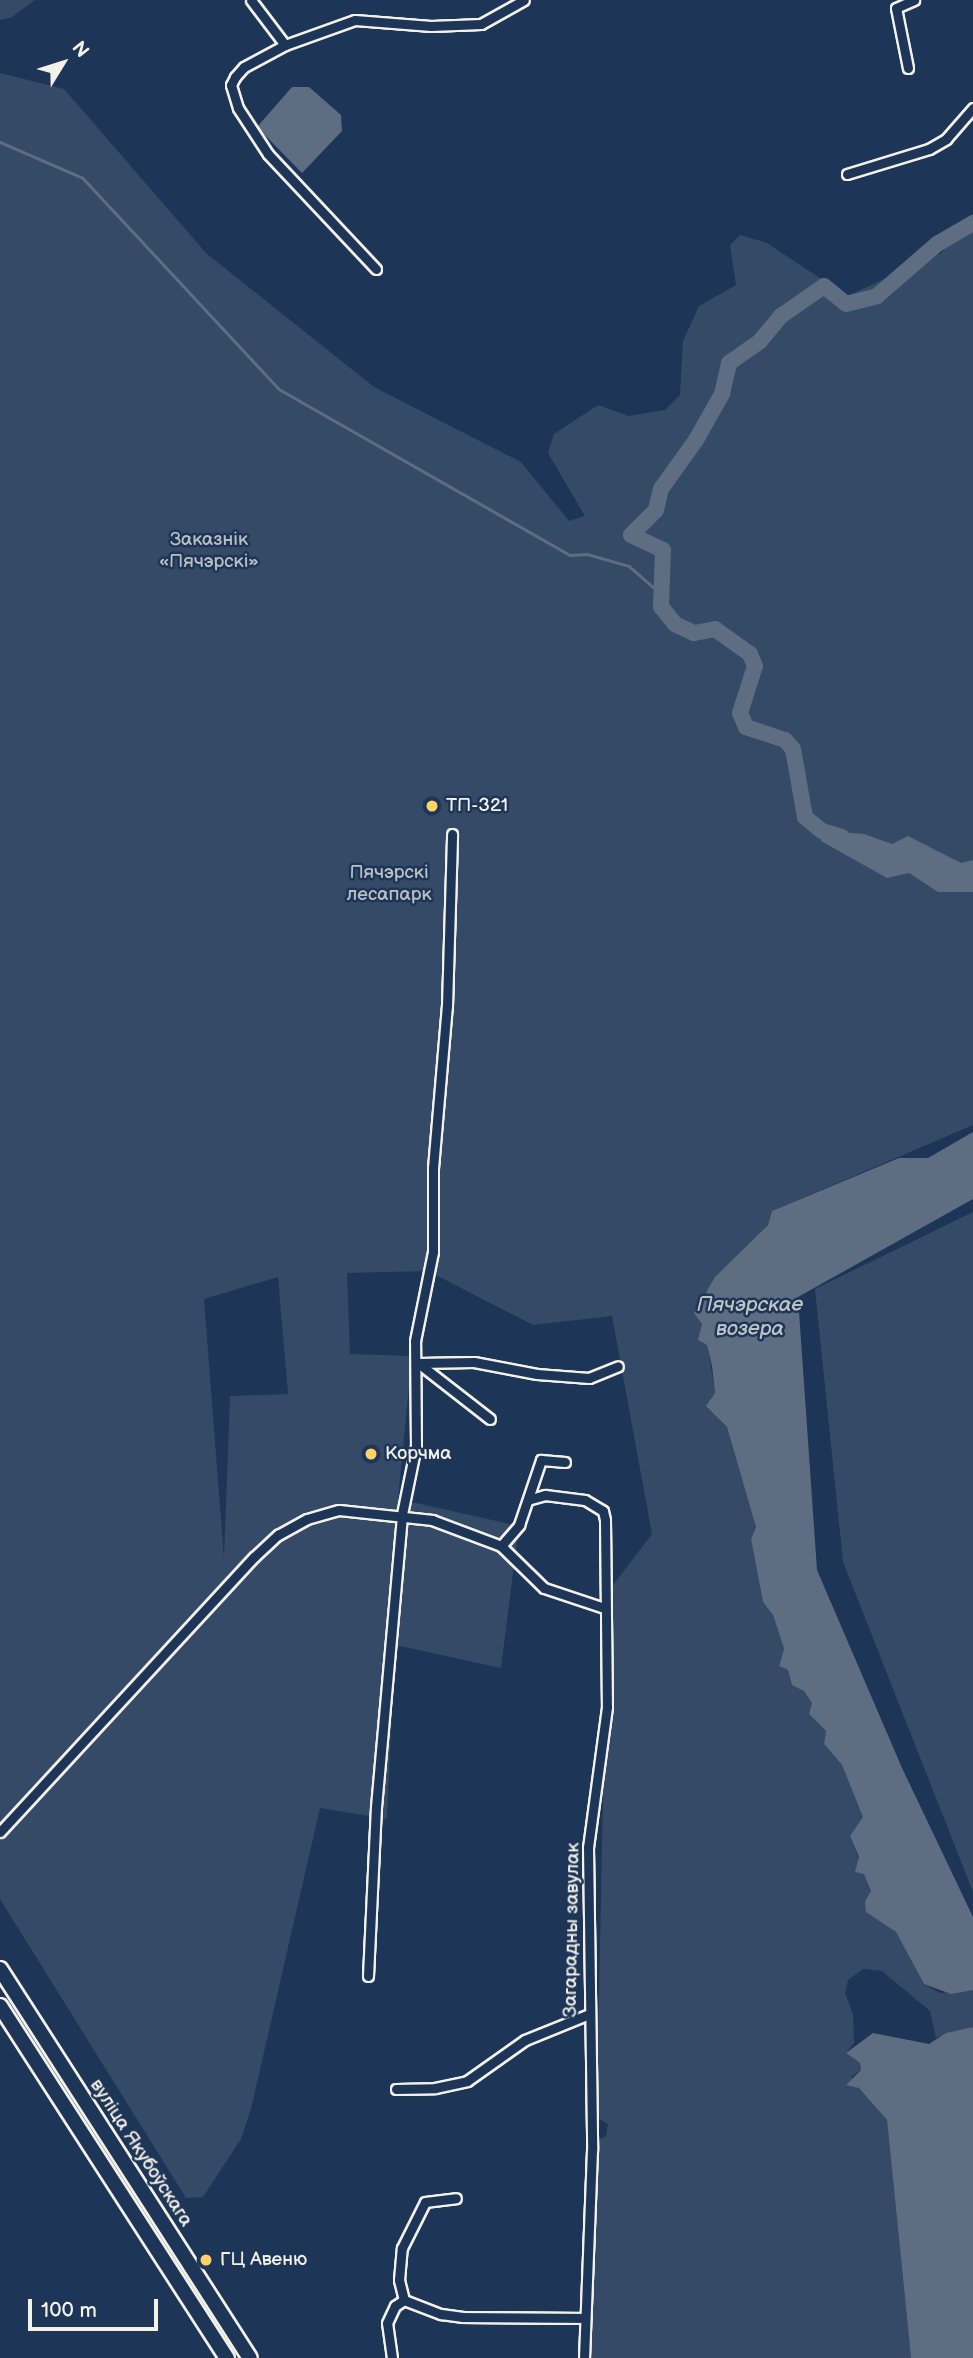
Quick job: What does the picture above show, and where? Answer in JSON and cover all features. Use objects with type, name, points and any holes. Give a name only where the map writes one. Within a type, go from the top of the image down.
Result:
[{"type":"main road","name":"вуліца Якубоўскага","points":[[0,1969],[250,2358]]},
{"type":"main road","name":"вуліца Якубоўскага","points":[[0,2006],[227,2358]]},
{"type":"street","points":[[251,0],[285,45]]},
{"type":"street","points":[[376,269],[268,154],[238,108],[231,85],[244,67],[285,45],[355,20],[431,26],[481,24],[524,0]]},
{"type":"street","points":[[908,68],[895,8],[914,0]]},
{"type":"street","points":[[847,174],[929,149],[946,139],[973,108]]},
{"type":"street","points":[[368,1976],[376,1807],[401,1514],[416,1446],[418,1363],[415,1341],[433,1252],[433,1168],[447,1006],[452,834]]},
{"type":"street","points":[[418,1363],[474,1362],[537,1374],[589,1378],[618,1366]]},
{"type":"street","points":[[418,1363],[490,1419]]},
{"type":"street","points":[[501,1546],[519,1525],[531,1499],[541,1460],[565,1462]]},
{"type":"street","name":"Загарадны завулак","points":[[531,1499],[564,1496],[597,1507],[605,1520],[604,1608],[609,1630],[607,1707],[588,1847],[587,2015],[592,2150],[584,2358]]},
{"type":"street","points":[[0,1832],[278,1535],[339,1510],[401,1514],[480,1536],[501,1546],[544,1588],[604,1608]]},
{"type":"street","points":[[396,2089],[436,2088],[467,2081],[525,2040],[587,2015]]},
{"type":"street","points":[[404,2300],[399,2280],[402,2248],[425,2202],[456,2198]]},
{"type":"street","points":[[392,2358],[387,2323],[394,2306],[404,2300],[452,2315],[585,2318]]},
{"type":"green space","points":[[0,0],[35,0],[12,17],[0,20]]},
{"type":"green space","name":"Пячэрскі лесапарк","points":[[0,73],[64,89],[206,253],[374,387],[521,462],[569,521],[585,516],[548,453],[554,434],[598,405],[629,416],[665,410],[680,395],[683,341],[699,306],[736,285],[730,245],[740,235],[767,243],[847,296],[941,253],[973,215],[973,1125],[772,1211],[768,1225],[700,1298],[715,1393],[707,1406],[727,1427],[746,1488],[756,1527],[751,1539],[763,1602],[773,1615],[784,1649],[779,1666],[788,1670],[813,1703],[809,1714],[826,1731],[824,1744],[842,1765],[864,1818],[850,1836],[871,1891],[865,1901],[896,1932],[924,1984],[940,1993],[973,1990],[973,2027],[936,2038],[930,2011],[882,1971],[863,1969],[848,1980],[845,1993],[853,2014],[854,2043],[846,2053],[860,2063],[861,2070],[851,2077],[887,2120],[911,2358],[590,2358],[598,2140],[606,2136],[608,2124],[599,2119],[597,2098],[607,1593],[652,1534],[612,1316],[533,1325],[428,1271],[347,1273],[350,1354],[412,1356],[398,1499],[519,1526],[501,1668],[395,1645],[387,1819],[320,1808],[251,2109],[241,2139],[203,2197],[186,2198],[0,1899]],"holes":[[[278,1277],[288,1394],[230,1396],[224,1558],[204,1299]]]},
{"type":"green space","points":[[973,1212],[973,1892],[843,1562],[815,1289]]},
{"type":"green space","points":[[0,1987],[182,2270],[216,2322],[180,2272]]},
{"type":"water","points":[[292,87],[309,87],[341,115],[342,131],[302,173],[257,127]]},
{"type":"water","points":[[822,831],[864,834],[892,844],[908,836],[961,863],[973,860],[973,892],[938,892],[909,873],[887,878],[821,841]]},
{"type":"water","name":"Пячэрскае возера","points":[[973,1132],[973,1199],[798,1297],[817,1570],[902,1768],[973,1917],[973,1990],[951,1994],[924,1984],[896,1932],[866,1912],[865,1901],[871,1891],[864,1874],[855,1872],[859,1857],[850,1836],[863,1817],[842,1765],[824,1744],[826,1731],[809,1714],[812,1703],[804,1691],[792,1685],[788,1670],[779,1666],[784,1649],[773,1615],[763,1602],[751,1539],[756,1527],[727,1427],[706,1406],[715,1393],[712,1366],[707,1345],[698,1340],[702,1324],[694,1313],[715,1277],[768,1225],[772,1211],[899,1158],[928,1158]]},
{"type":"water","points":[[973,2027],[973,2358],[911,2358],[887,2120],[859,2088],[846,2085],[861,2070],[860,2063],[846,2053],[873,2033],[929,2044],[946,2033]]},
{"type":"waterway","points":[[0,142],[83,178],[279,389],[570,555],[587,554],[629,566],[659,592]]},
{"type":"waterway","points":[[842,837],[822,831],[805,817],[793,749],[785,740],[746,727],[740,713],[755,666],[750,654],[715,629],[694,633],[675,624],[661,607],[663,550],[631,535],[656,510],[661,489],[696,440],[722,394],[729,363],[760,341],[781,316],[824,286],[846,304],[877,296],[937,244],[973,223]]},
{"type":"place","name":"ТП-321","points":[[432,806]]},
{"type":"place","name":"Корчма","points":[[371,1454]]},
{"type":"place","name":"ГЦ Авеню","points":[[206,2260]]},
{"type":"park label","name":"Заказнік «Пячэрскі»","points":[[209,551]]}]
